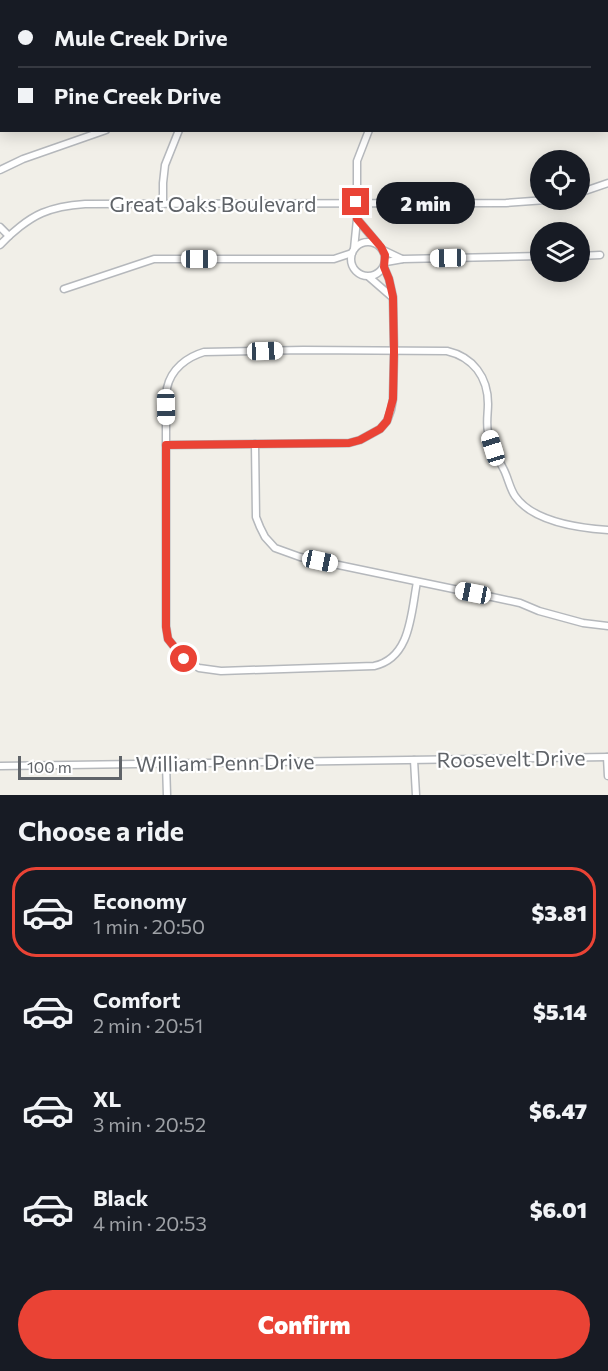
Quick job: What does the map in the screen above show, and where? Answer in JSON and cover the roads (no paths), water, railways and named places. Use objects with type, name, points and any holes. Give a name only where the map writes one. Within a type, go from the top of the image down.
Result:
[{"type":"street","points":[[0,170],[23,159],[99,132]]},
{"type":"street","points":[[163,204],[165,165],[178,132]]},
{"type":"street","points":[[352,266],[357,219],[357,161],[368,132]]},
{"type":"street","points":[[590,189],[608,183]]},
{"type":"street","name":"Great Oaks Boulevard","points":[[0,245],[42,213],[64,206],[85,204],[530,201]]},
{"type":"street","points":[[166,445],[349,443],[380,429],[387,421],[393,399],[393,297],[383,250],[357,219]]},
{"type":"street","points":[[0,227],[9,236]]},
{"type":"street","points":[[334,259],[353,251],[357,245],[368,242],[378,244]]},
{"type":"street","points":[[383,250],[403,259]]},
{"type":"street","points":[[590,255],[600,255]]},
{"type":"street","points":[[369,277],[379,273],[385,264],[403,259],[530,256]]},
{"type":"street","points":[[64,289],[154,259],[334,259],[352,266],[359,274],[369,277],[393,297]]},
{"type":"street","points":[[417,582],[401,649],[390,660],[382,664],[221,672],[199,668],[184,659],[169,642],[166,627],[166,407],[167,387],[174,371],[194,355],[204,352],[447,351],[464,357],[482,375],[488,401],[487,430],[515,496],[532,512],[550,520],[608,530]]},
{"type":"street","points":[[255,444],[256,517],[265,537],[275,548],[300,557],[520,603],[539,611],[583,623],[608,626]]},
{"type":"street","points":[[608,757],[608,776]]},
{"type":"street","name":"Roosevelt Drive","points":[[414,760],[608,757]]},
{"type":"street","points":[[414,760],[416,795]]},
{"type":"street","name":"William Penn Drive","points":[[0,766],[414,760]]},
{"type":"street","points":[[166,763],[167,795]]}]
